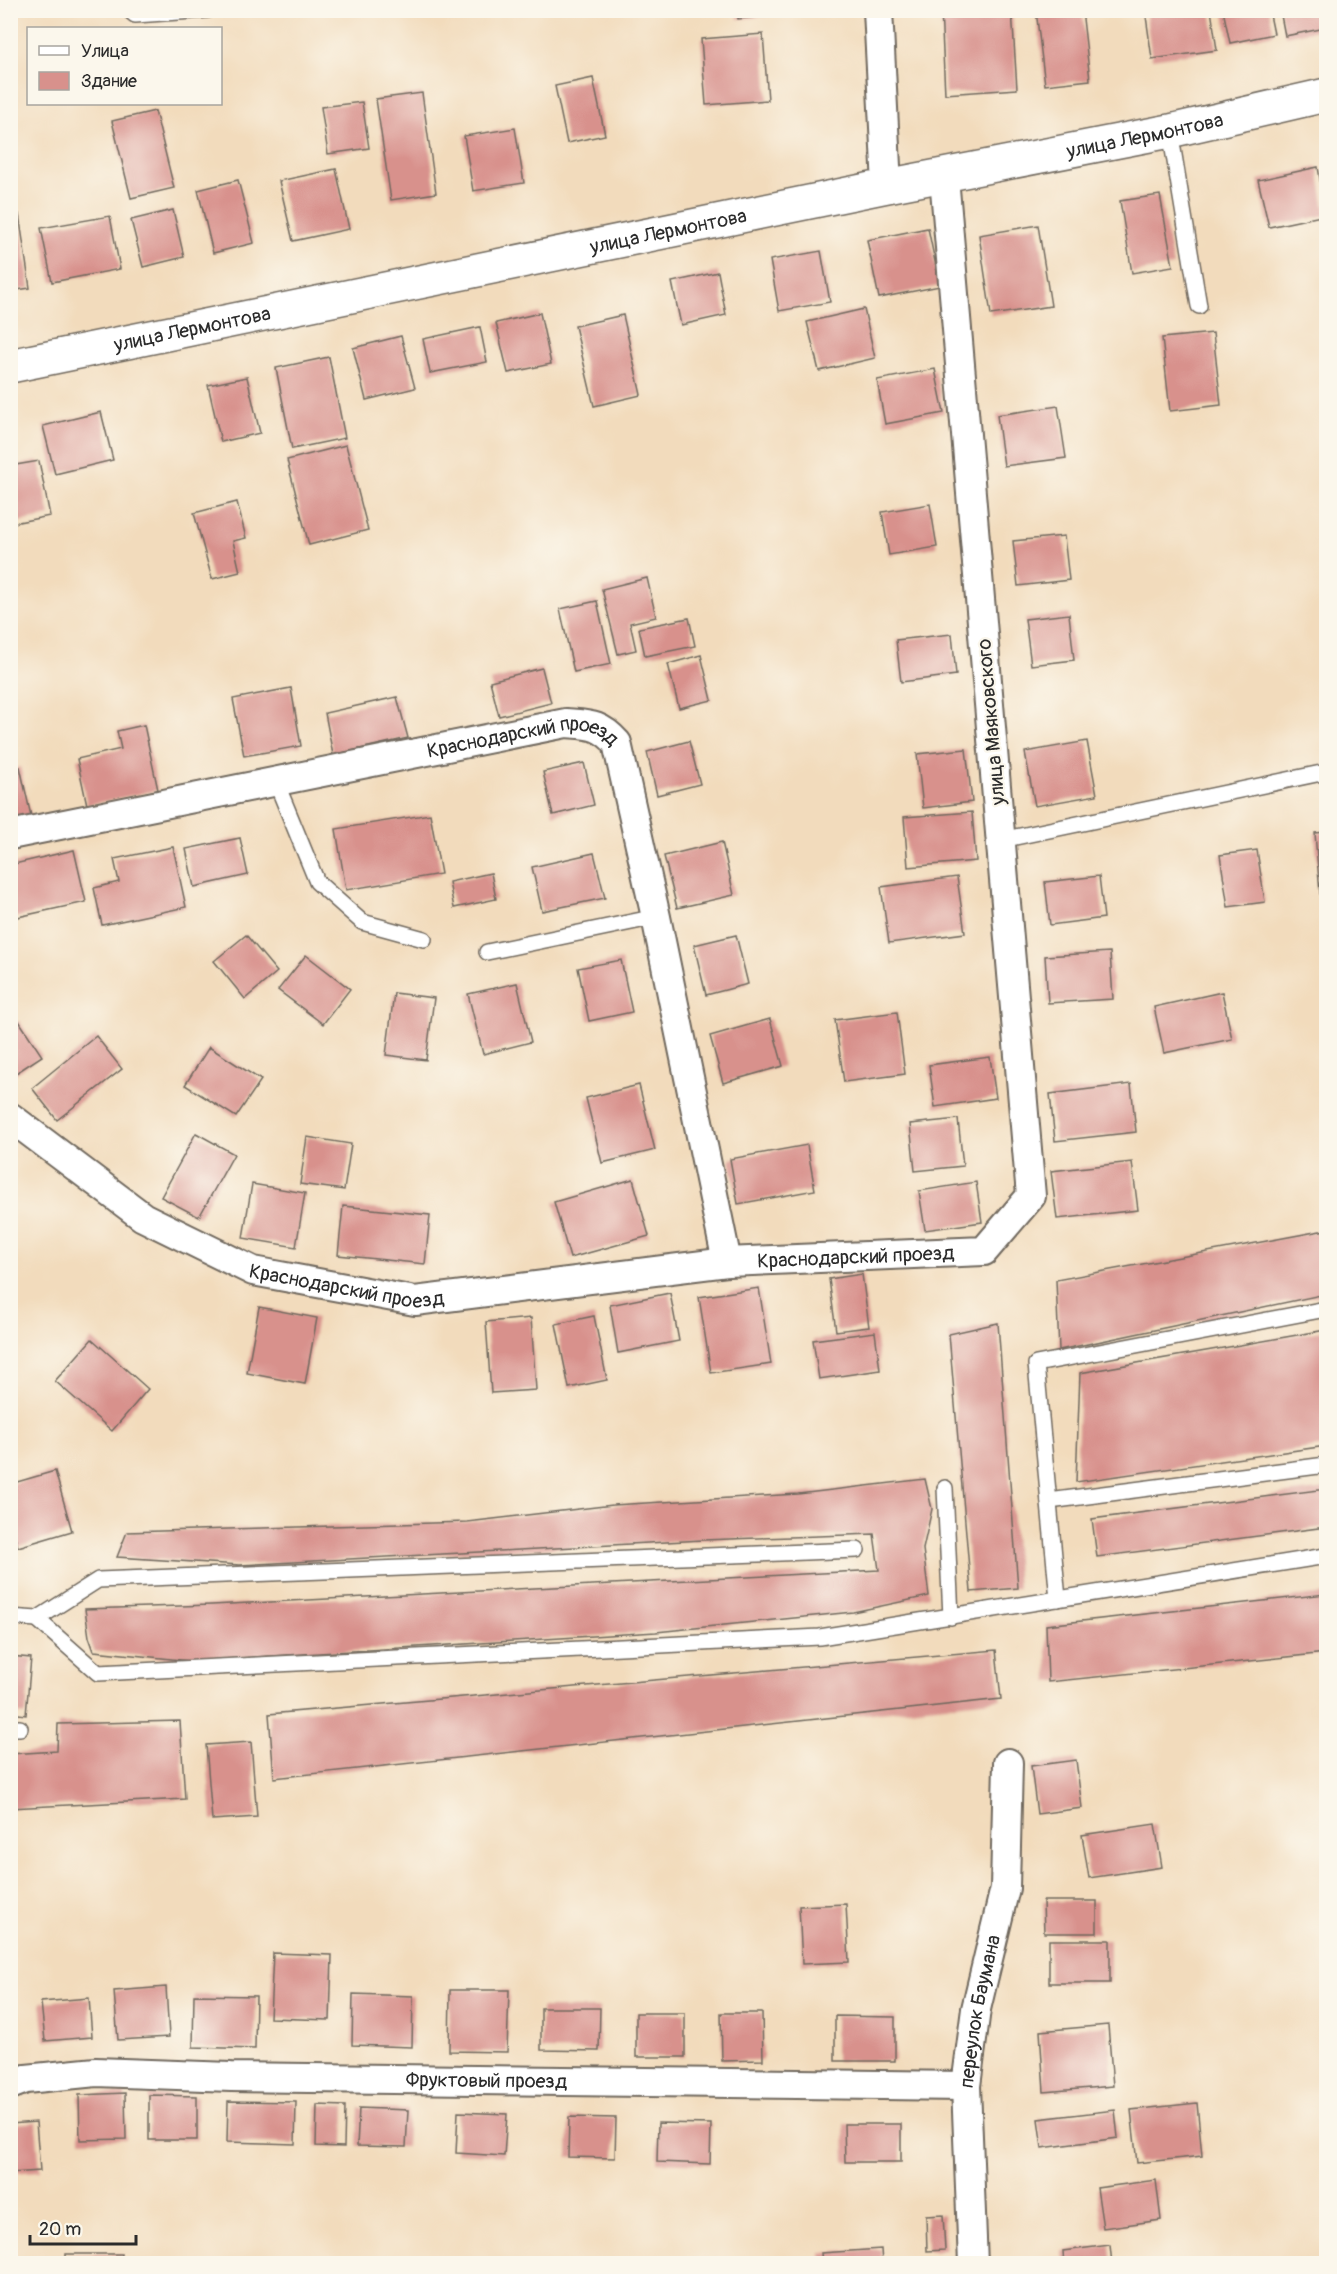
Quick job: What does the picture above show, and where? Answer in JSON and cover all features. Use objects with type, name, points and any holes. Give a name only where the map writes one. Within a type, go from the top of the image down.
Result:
[{"type":"main road","name":"улица Лермонтова","points":[[10,366],[887,186],[944,177],[1170,131],[1326,95]]},
{"type":"street","points":[[878,10],[887,186]]},
{"type":"street","name":"улица Маяковского","points":[[944,177],[1031,1196],[984,1251]]},
{"type":"street","name":"Краснодарский проезд","points":[[10,835],[566,723],[587,724],[605,730],[616,743],[656,917],[727,1262]]},
{"type":"street","name":"Краснодарский проезд","points":[[10,1117],[143,1217],[253,1271],[415,1301],[727,1262],[984,1251]]},
{"type":"street","name":"переулок Баумана","points":[[973,2264],[966,2086],[976,2008],[1005,1888],[1008,1763]]},
{"type":"street","name":"Фруктовый проезд","points":[[10,2085],[26,2079],[96,2072],[231,2077],[966,2086]]},
{"type":"lane","points":[[129,10],[135,15],[208,10]]},
{"type":"lane","points":[[1170,131],[1199,306]]},
{"type":"lane","points":[[1001,840],[1326,772]]},
{"type":"lane","points":[[276,783],[316,882],[362,922],[424,939]]},
{"type":"lane","points":[[487,952],[656,917]]},
{"type":"lane","points":[[1058,1599],[1036,1365],[1326,1309]]},
{"type":"lane","points":[[1049,1501],[1326,1465]]},
{"type":"lane","points":[[945,1488],[951,1617]]},
{"type":"lane","points":[[10,1617],[37,1619],[98,1580],[857,1550]]},
{"type":"lane","points":[[37,1619],[98,1673],[820,1637],[1326,1556]]},
{"type":"building","points":[[737,10],[804,10],[804,12],[738,19]]},
{"type":"building","points":[[941,10],[1012,10],[1017,89],[945,94]]},
{"type":"building","points":[[1036,10],[1082,10],[1090,80],[1045,85]]},
{"type":"building","points":[[1183,10],[1211,10],[1217,50],[1152,59],[1146,16]]},
{"type":"building","points":[[1223,10],[1269,10],[1274,34],[1230,43]]},
{"type":"building","points":[[1280,10],[1326,10],[1326,28],[1285,36]]},
{"type":"building","points":[[763,34],[768,100],[706,105],[701,39]]},
{"type":"building","points":[[593,78],[605,135],[567,143],[555,86]]},
{"type":"building","points":[[422,93],[436,193],[391,200],[376,99]]},
{"type":"building","points":[[362,102],[369,148],[328,154],[321,107]]},
{"type":"building","points":[[155,111],[174,188],[131,198],[112,121]]},
{"type":"building","points":[[515,128],[524,183],[473,191],[464,136]]},
{"type":"building","points":[[1318,167],[1326,215],[1269,227],[1258,180]]},
{"type":"building","points":[[336,169],[349,229],[293,241],[279,181]]},
{"type":"building","points":[[238,180],[254,243],[213,253],[198,190]]},
{"type":"building","points":[[1160,195],[1173,266],[1132,273],[1120,201]]},
{"type":"building","points":[[173,210],[184,257],[143,267],[131,220]]},
{"type":"building","points":[[19,214],[30,288],[10,291],[10,215]]},
{"type":"building","points":[[110,216],[120,269],[52,282],[41,228]]},
{"type":"building","points":[[1038,225],[1051,306],[991,315],[979,235]]},
{"type":"building","points":[[928,228],[940,286],[879,298],[867,240]]},
{"type":"building","points":[[821,251],[830,302],[779,311],[770,260]]},
{"type":"building","points":[[718,272],[726,315],[681,325],[672,282]]},
{"type":"building","points":[[864,309],[875,358],[819,371],[807,322]]},
{"type":"building","points":[[540,313],[551,364],[508,373],[496,323]]},
{"type":"building","points":[[623,315],[641,395],[594,406],[575,326]]},
{"type":"building","points":[[480,327],[487,362],[430,373],[423,339]]},
{"type":"building","points":[[1213,333],[1221,405],[1170,411],[1162,338]]},
{"type":"building","points":[[401,336],[415,388],[366,400],[353,348]]},
{"type":"building","points":[[329,357],[345,438],[292,449],[276,368]]},
{"type":"building","points":[[935,369],[944,413],[885,424],[877,380]]},
{"type":"building","points":[[247,377],[260,433],[221,442],[208,385]]},
{"type":"building","points":[[1058,406],[1066,458],[1004,466],[997,415]]},
{"type":"building","points":[[101,412],[113,460],[55,474],[43,426]]},
{"type":"building","points":[[346,445],[368,530],[309,545],[287,460]]},
{"type":"building","points":[[39,461],[50,516],[13,523],[10,507],[10,466]]},
{"type":"building","points":[[237,502],[246,538],[233,541],[240,572],[212,579],[194,513]]},
{"type":"building","points":[[930,504],[937,547],[889,555],[882,512]]},
{"type":"building","points":[[1064,536],[1069,580],[1018,586],[1013,541]]},
{"type":"building","points":[[647,578],[656,617],[630,623],[636,650],[618,654],[602,589]]},
{"type":"building","points":[[597,601],[611,664],[574,672],[560,609]]},
{"type":"building","points":[[1069,614],[1074,660],[1031,665],[1025,619]]},
{"type":"building","points":[[689,618],[695,646],[645,656],[639,628]]},
{"type":"building","points":[[952,634],[956,675],[901,682],[896,640]]},
{"type":"building","points":[[701,655],[712,700],[679,708],[668,664]]},
{"type":"building","points":[[542,668],[551,703],[499,716],[490,681]]},
{"type":"building","points":[[291,688],[301,746],[244,756],[233,699]]},
{"type":"building","points":[[397,697],[408,738],[333,755],[325,713]]},
{"type":"building","points":[[144,725],[158,790],[87,805],[77,759],[121,749],[117,731]]},
{"type":"building","points":[[689,741],[700,784],[657,795],[647,752]]},
{"type":"building","points":[[1087,741],[1097,795],[1035,806],[1025,752]]},
{"type":"building","points":[[966,749],[972,802],[923,808],[917,754]]},
{"type":"building","points":[[584,763],[594,805],[553,815],[543,772]]},
{"type":"building","points":[[20,767],[31,816],[10,822],[10,770]]},
{"type":"building","points":[[972,812],[976,861],[908,867],[904,817]]},
{"type":"building","points":[[430,814],[441,874],[346,890],[336,829]]},
{"type":"building","points":[[1326,832],[1326,893],[1320,894],[1315,833]]},
{"type":"building","points":[[240,838],[248,875],[194,887],[186,849]]},
{"type":"building","points":[[722,842],[734,895],[677,908],[664,856]]},
{"type":"building","points":[[173,847],[186,907],[102,925],[94,888],[119,882],[114,859]]},
{"type":"building","points":[[74,850],[86,902],[13,918],[10,908],[10,865]]},
{"type":"building","points":[[1257,850],[1265,902],[1228,907],[1220,855]]},
{"type":"building","points":[[594,853],[605,898],[542,911],[532,867]]},
{"type":"building","points":[[491,873],[496,899],[454,908],[449,882]]},
{"type":"building","points":[[1099,876],[1104,918],[1050,925],[1045,882]]},
{"type":"building","points":[[957,877],[965,933],[889,943],[881,887]]},
{"type":"building","points":[[246,935],[277,972],[245,999],[214,961]]},
{"type":"building","points":[[736,935],[748,984],[706,995],[694,945]]},
{"type":"building","points":[[1110,952],[1113,999],[1048,1003],[1045,956]]},
{"type":"building","points":[[306,955],[350,989],[323,1024],[278,990]]},
{"type":"building","points":[[621,960],[632,1012],[589,1021],[578,968]]},
{"type":"building","points":[[517,983],[531,1042],[483,1054],[468,994]]},
{"type":"building","points":[[1222,992],[1232,1039],[1164,1053],[1154,1007]]},
{"type":"building","points":[[394,993],[434,998],[426,1060],[386,1055]]},
{"type":"building","points":[[897,1012],[905,1074],[844,1082],[835,1020]]},
{"type":"building","points":[[770,1019],[783,1066],[723,1083],[710,1036]]},
{"type":"building","points":[[19,1021],[42,1056],[10,1077],[10,1026]]},
{"type":"building","points":[[96,1036],[122,1069],[57,1120],[32,1088]]},
{"type":"building","points":[[209,1047],[261,1080],[236,1117],[185,1085]]},
{"type":"building","points":[[990,1057],[996,1098],[935,1107],[929,1065]]},
{"type":"building","points":[[1131,1084],[1136,1132],[1055,1141],[1050,1094]]},
{"type":"building","points":[[639,1085],[655,1150],[602,1163],[586,1098]]},
{"type":"building","points":[[958,1119],[963,1166],[915,1171],[910,1124]]},
{"type":"building","points":[[196,1133],[234,1154],[199,1217],[161,1197]]},
{"type":"building","points":[[307,1137],[351,1144],[344,1190],[300,1184]]},
{"type":"building","points":[[807,1145],[815,1190],[738,1204],[730,1159]]},
{"type":"building","points":[[1132,1162],[1138,1210],[1057,1219],[1051,1171]]},
{"type":"building","points":[[633,1179],[649,1236],[570,1258],[554,1202]]},
{"type":"building","points":[[976,1182],[982,1222],[925,1230],[919,1191]]},
{"type":"building","points":[[252,1184],[305,1193],[296,1247],[243,1238]]},
{"type":"building","points":[[343,1206],[430,1215],[425,1264],[338,1255]]},
{"type":"building","points":[[1326,1230],[1326,1294],[1059,1350],[1056,1280]]},
{"type":"building","points":[[862,1274],[869,1327],[836,1331],[829,1279]]},
{"type":"building","points":[[759,1288],[771,1364],[711,1373],[699,1297]]},
{"type":"building","points":[[670,1293],[679,1341],[618,1353],[610,1305]]},
{"type":"building","points":[[259,1307],[317,1318],[305,1384],[247,1373]]},
{"type":"building","points":[[594,1316],[607,1380],[569,1388],[556,1324]]},
{"type":"building","points":[[531,1318],[536,1390],[491,1393],[486,1322]]},
{"type":"building","points":[[998,1323],[1018,1588],[971,1592],[949,1334]]},
{"type":"building","points":[[1326,1330],[1326,1446],[1076,1482],[1080,1373]]},
{"type":"building","points":[[875,1332],[880,1370],[819,1379],[813,1340]]},
{"type":"building","points":[[92,1339],[148,1389],[112,1431],[55,1381]]},
{"type":"building","points":[[55,1471],[72,1531],[18,1547],[10,1522],[10,1484]]},
{"type":"building","points":[[925,1479],[932,1509],[923,1549],[929,1596],[853,1612],[656,1632],[191,1661],[94,1651],[89,1637],[85,1609],[212,1605],[879,1570],[874,1534],[703,1540],[240,1565],[117,1557],[127,1532],[467,1522],[613,1505],[798,1494]]},
{"type":"building","points":[[1326,1489],[1326,1527],[1097,1557],[1092,1519]]},
{"type":"building","points":[[1326,1594],[1326,1653],[1048,1682],[1046,1625]]},
{"type":"building","points":[[996,1650],[1001,1699],[274,1778],[269,1714]]},
{"type":"building","points":[[10,1656],[31,1658],[26,1715],[10,1713]]},
{"type":"building","points":[[180,1721],[185,1799],[10,1808],[10,1754],[57,1751],[58,1724]]},
{"type":"building","points":[[251,1742],[257,1817],[212,1820],[206,1745]]},
{"type":"building","points":[[1076,1760],[1082,1808],[1037,1814],[1031,1766]]},
{"type":"building","points":[[1155,1824],[1162,1867],[1089,1878],[1082,1835]]},
{"type":"building","points":[[1043,1901],[1097,1901],[1097,1933],[1044,1933]]},
{"type":"building","points":[[846,1904],[849,1962],[802,1964],[799,1906]]},
{"type":"building","points":[[1049,1940],[1110,1940],[1110,1983],[1049,1983]]},
{"type":"building","points":[[273,1953],[332,1955],[330,2020],[270,2018]]},
{"type":"building","points":[[166,1987],[169,2037],[118,2040],[114,1991]]},
{"type":"building","points":[[450,1990],[509,1990],[507,2052],[449,2051]]},
{"type":"building","points":[[353,1994],[413,1996],[412,2047],[352,2045]]},
{"type":"building","points":[[194,1995],[256,1996],[255,2049],[193,2047]]},
{"type":"building","points":[[89,1998],[92,2037],[45,2041],[41,2002]]},
{"type":"building","points":[[541,2008],[600,2008],[599,2051],[541,2050]]},
{"type":"building","points":[[636,2013],[685,2013],[685,2057],[636,2057]]},
{"type":"building","points":[[721,2013],[762,2013],[763,2060],[722,2061]]},
{"type":"building","points":[[835,2016],[895,2017],[895,2061],[835,2061]]},
{"type":"building","points":[[1108,2025],[1113,2086],[1044,2092],[1040,2031]]},
{"type":"building","points":[[125,2093],[126,2139],[80,2140],[79,2095]]},
{"type":"building","points":[[149,2095],[197,2096],[197,2140],[149,2140]]},
{"type":"building","points":[[228,2101],[296,2102],[295,2144],[227,2142]]},
{"type":"building","points":[[1197,2103],[1202,2156],[1137,2163],[1131,2110]]},
{"type":"building","points":[[317,2105],[345,2106],[344,2147],[316,2146]]},
{"type":"building","points":[[359,2108],[408,2110],[406,2147],[357,2146]]},
{"type":"building","points":[[1115,2110],[1118,2138],[1042,2148],[1038,2119]]},
{"type":"building","points":[[458,2112],[507,2114],[504,2156],[456,2153]]},
{"type":"building","points":[[569,2117],[616,2118],[615,2158],[568,2157]]},
{"type":"building","points":[[36,2122],[40,2171],[10,2173],[10,2124]]},
{"type":"building","points":[[658,2123],[711,2124],[710,2164],[657,2162]]},
{"type":"building","points":[[844,2124],[901,2124],[901,2162],[845,2162]]},
{"type":"building","points":[[1156,2180],[1161,2220],[1103,2228],[1097,2188]]},
{"type":"building","points":[[943,2215],[945,2250],[927,2251],[926,2216]]},
{"type":"building","points":[[1110,2245],[1112,2264],[1064,2264],[1063,2251]]},
{"type":"building","points":[[881,2249],[882,2264],[822,2264],[821,2253]]},
{"type":"building","points":[[66,2254],[122,2254],[121,2264],[66,2264]]}]
